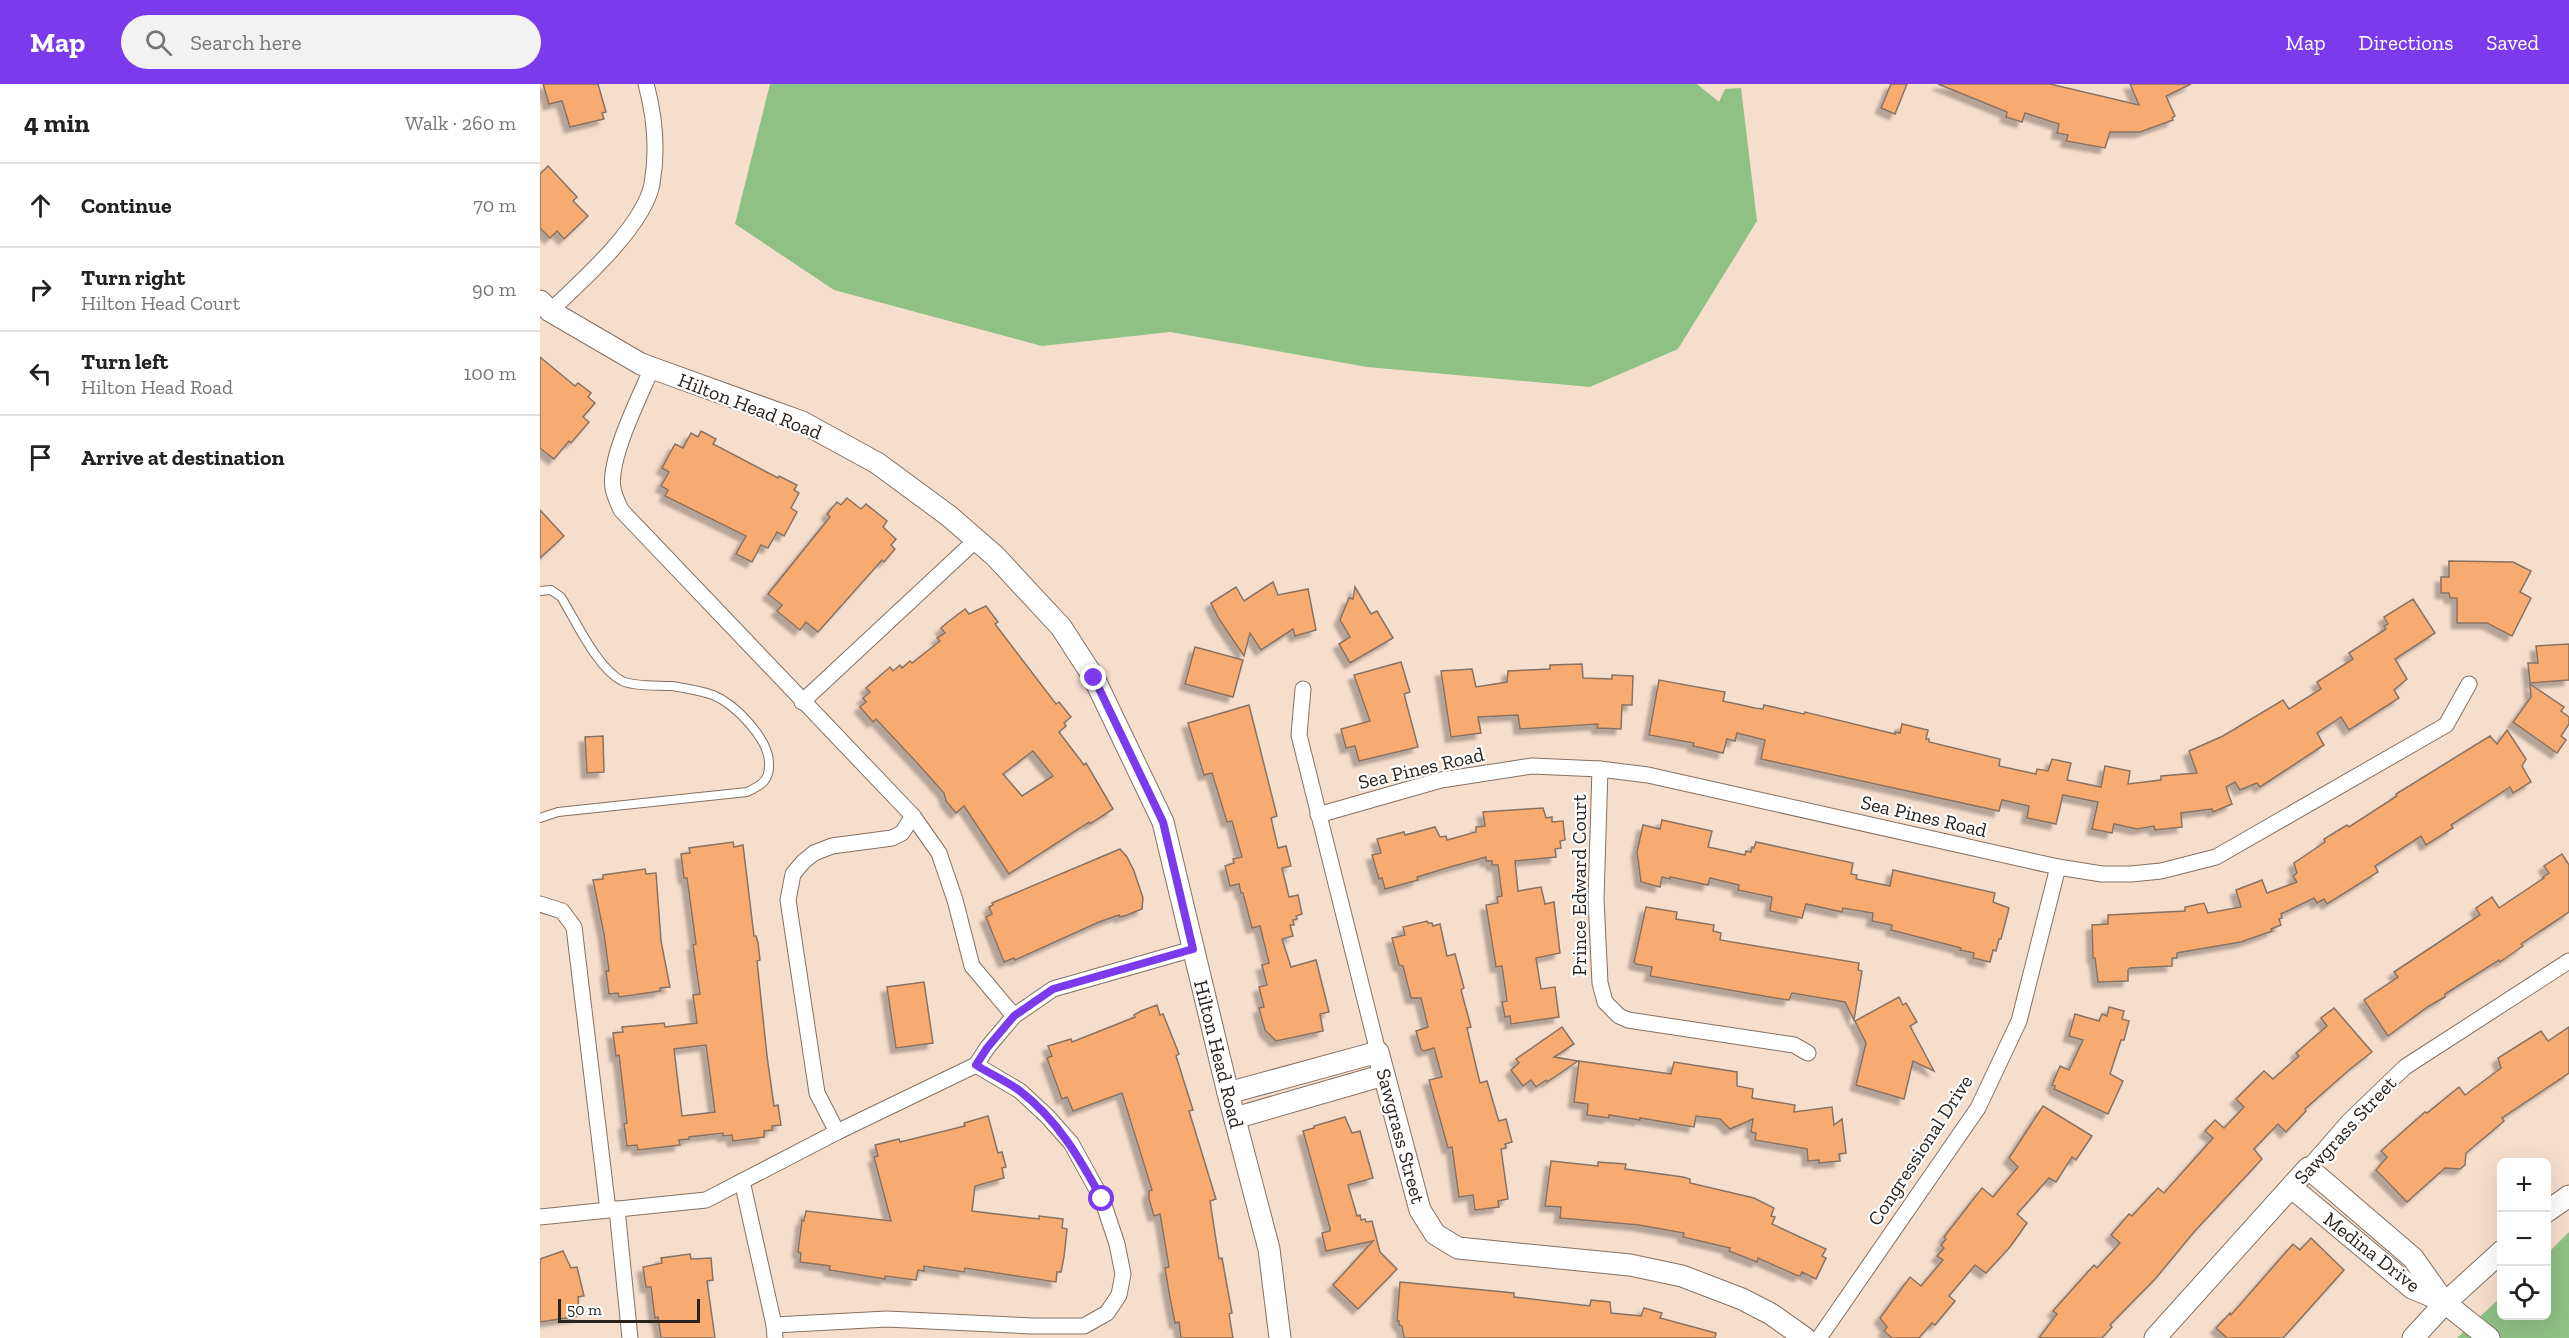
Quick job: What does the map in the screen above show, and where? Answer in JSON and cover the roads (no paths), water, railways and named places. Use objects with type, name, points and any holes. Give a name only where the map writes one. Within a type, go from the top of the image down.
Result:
[{"type":"street","points":[[545,306],[605,259],[640,210],[652,186],[656,138],[646,84]]},
{"type":"street","name":"Hilton Head Road","points":[[545,306],[641,364],[802,422],[877,463],[949,516],[995,556],[1061,627],[1094,678],[1163,822],[1228,1093],[1269,1249],[1280,1338]]},
{"type":"street","points":[[652,368],[620,447],[613,472],[613,488],[621,510],[913,816],[939,853],[955,900],[972,966],[1014,1016]]},
{"type":"street","points":[[802,702],[976,540]]},
{"type":"street","name":"Sea Pines Road","points":[[1318,814],[1441,780],[1532,766],[1600,769],[1648,775],[2058,867],[2102,874],[2161,871],[2216,858],[2446,725],[2469,684]]},
{"type":"street","name":"Sawgrass Street","points":[[1303,689],[1299,735],[1318,814],[1420,1210],[1435,1234],[1458,1248],[1630,1265],[1682,1276],[1742,1299],[1771,1314],[1805,1338]]},
{"type":"street","name":"Prince Edward Court","points":[[1600,769],[1596,899],[1600,983],[1605,1002],[1619,1016],[1628,1020],[1794,1045],[1808,1053]]},
{"type":"street","points":[[837,1132],[817,1093],[788,900],[793,874],[814,852],[832,846],[892,838],[902,833],[913,816]]},
{"type":"street","name":"Congressional Drive","points":[[1818,1338],[1978,1108],[2019,1021],[2058,867]]},
{"type":"street","points":[[540,904],[562,911],[574,927],[630,1338]]},
{"type":"street","points":[[540,1217],[706,1200],[837,1132],[976,1065],[1014,1016],[1053,989],[1193,949]]},
{"type":"street","name":"Sawgrass Street","points":[[2155,1338],[2349,1121],[2405,1067],[2569,961]]},
{"type":"street","points":[[1228,1093],[1378,1052]]},
{"type":"street","points":[[741,1181],[775,1332],[887,1319],[1032,1326],[1084,1326],[1107,1313],[1119,1295],[1123,1274],[1117,1244],[1096,1189],[1071,1143],[1047,1116],[1020,1091],[976,1065]]},
{"type":"street","points":[[1235,1118],[1384,1075]]},
{"type":"street","name":"Medina Drive","points":[[2308,1168],[2413,1258],[2445,1303]]},
{"type":"street","name":"Medina Drive","points":[[2290,1188],[2412,1288],[2445,1303]]},
{"type":"street","points":[[2551,1209],[2569,1196]]},
{"type":"street","points":[[2413,1338],[2445,1303],[2497,1256]]},
{"type":"street","points":[[2445,1303],[2488,1338]]},
{"type":"lane","points":[[540,591],[551,590],[561,597],[606,670],[624,682],[675,687],[714,695],[732,709],[754,727],[769,755],[770,774],[763,785],[747,792],[558,812],[540,818]]}]
